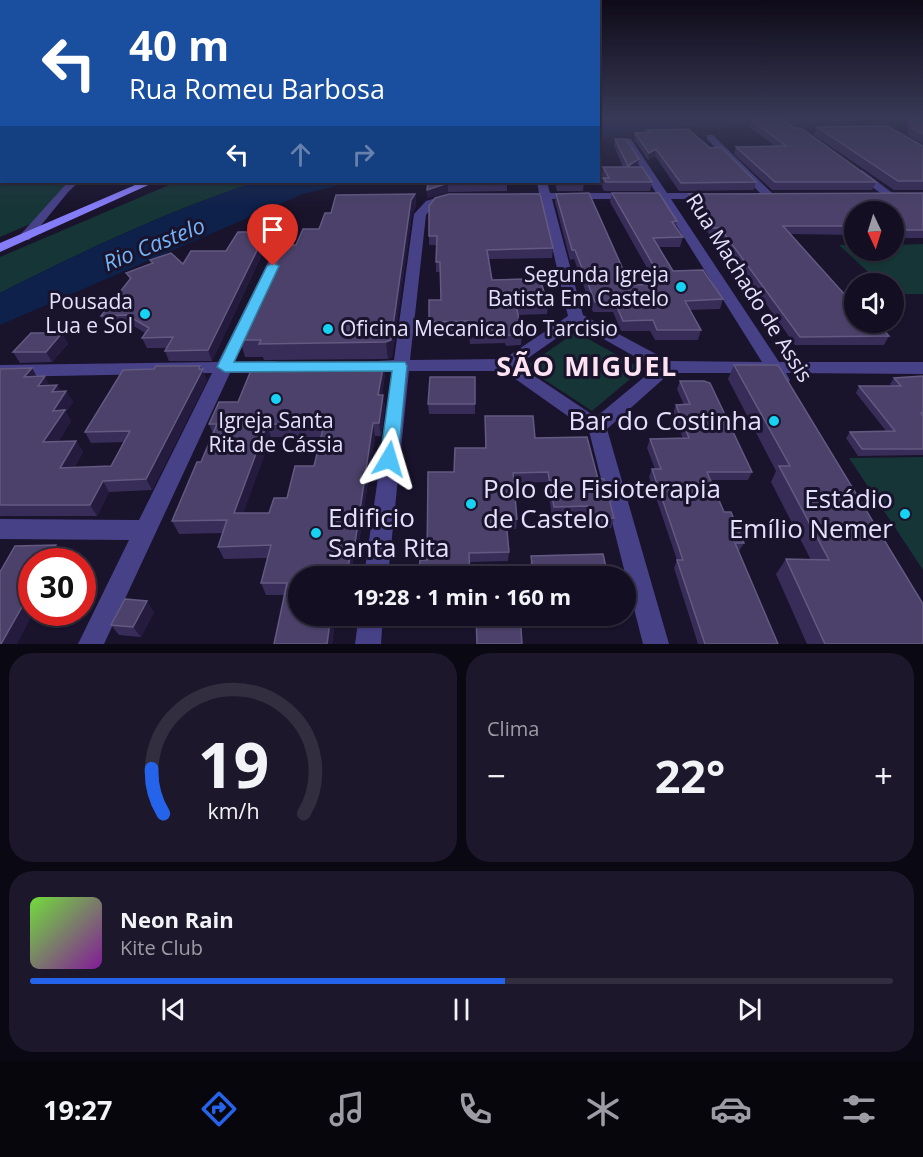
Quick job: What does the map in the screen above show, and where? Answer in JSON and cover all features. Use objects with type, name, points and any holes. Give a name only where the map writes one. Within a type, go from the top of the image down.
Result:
[{"type":"main road","points":[[0,248],[148,183]]},
{"type":"street","name":"Rua Machado de Assis","points":[[632,147],[793,399]]},
{"type":"street","points":[[721,147],[775,196],[746,196]]},
{"type":"street","points":[[852,168],[895,195],[868,195]]},
{"type":"street","points":[[25,237],[65,189],[73,183]]},
{"type":"street","points":[[542,183],[576,317],[666,367],[923,368]]},
{"type":"street","points":[[513,196],[723,196]]},
{"type":"street","points":[[377,566],[420,214],[430,203],[448,197],[459,197]]},
{"type":"street","points":[[91,644],[292,226]]},
{"type":"street","points":[[353,366],[507,365],[576,317]]},
{"type":"street","points":[[507,365],[597,427],[656,644]]},
{"type":"street","points":[[0,371],[295,367]]},
{"type":"street","points":[[597,427],[666,367]]},
{"type":"street","points":[[0,529],[147,530]]},
{"type":"street","points":[[368,644],[370,626]]},
{"type":"green space","points":[[0,183],[74,183],[60,194],[42,219],[0,237]]},
{"type":"green space","points":[[174,183],[253,183],[126,233],[0,293],[0,257]]},
{"type":"green space","points":[[923,244],[923,294],[904,294],[904,273],[869,273],[856,261],[904,261],[904,245]]},
{"type":"green space","points":[[576,332],[642,369],[592,411],[525,367]]},
{"type":"green space","name":"Estádio Emílio Nemer","points":[[923,457],[923,570],[849,458]]},
{"type":"water","name":"Rio Castelo","points":[[253,183],[348,183],[303,194],[0,325],[0,293],[126,233]]},
{"type":"building","points":[[619,147],[631,147],[639,159],[628,166]]},
{"type":"building","points":[[645,147],[721,147],[756,182],[681,183],[656,149],[649,153]]},
{"type":"building","points":[[736,147],[827,147],[876,182],[775,182]]},
{"type":"building","points":[[847,147],[923,147],[923,181],[898,181]]},
{"type":"building","points":[[603,167],[642,167],[652,182],[606,182],[603,178],[609,178]]},
{"type":"building","points":[[428,183],[448,183],[427,190]]},
{"type":"building","points":[[589,193],[630,285],[664,284],[612,193],[659,193],[677,221],[672,222],[683,237],[653,238],[673,271],[703,270],[723,299],[685,301],[701,330],[657,330],[653,320],[623,321],[615,302],[595,302],[575,250],[572,250],[556,194]]},
{"type":"building","points":[[923,193],[923,230],[904,230],[904,201],[844,201],[844,226],[783,226],[844,294],[844,333],[886,333],[889,336],[800,337],[720,228],[713,228],[689,194]]},
{"type":"building","points":[[415,194],[411,200],[391,340],[386,342],[259,344],[261,340],[240,340],[285,245],[296,245],[303,229],[319,229],[325,213],[331,213],[336,195]]},
{"type":"building","points":[[449,194],[540,194],[553,248],[487,250],[492,280],[524,279],[525,283],[541,282],[548,304],[516,305],[522,335],[506,335],[506,332],[470,334],[469,321],[429,322],[429,300],[441,300],[440,262],[436,262],[437,236],[429,236],[429,206],[435,198]]},
{"type":"building","points":[[238,232],[266,232],[208,350],[165,351],[173,337],[142,338],[149,328],[127,315],[101,316],[131,278],[126,273],[153,263],[150,260],[171,253],[183,264],[191,251],[226,251]]},
{"type":"building","points":[[31,333],[62,333],[46,352],[13,352]]},
{"type":"building","points":[[384,362],[378,395],[383,395],[379,423],[373,423],[355,543],[352,543],[349,566],[288,566],[288,626],[329,626],[327,644],[274,644],[287,583],[261,583],[271,545],[218,547],[227,520],[172,521],[197,462],[201,462],[217,424],[209,424],[219,402],[238,402],[254,363]],"holes":[[[267,424],[324,425],[314,466],[295,466],[287,498],[274,498],[269,513],[234,513]]]},
{"type":"building","points":[[734,365],[778,365],[923,604],[923,644],[825,644],[786,559],[829,560],[779,466],[790,466]]},
{"type":"building","points":[[156,366],[200,366],[199,369],[203,369],[146,479],[103,481],[90,505],[0,505],[0,369],[32,368],[24,377],[45,376],[38,386],[57,385],[52,392],[66,391],[53,411],[65,410],[43,442],[76,441],[60,468],[111,466],[130,431],[85,432],[123,370],[154,369]]},
{"type":"building","points":[[923,376],[923,413],[921,413],[923,416],[923,449],[862,449],[850,432],[895,431],[859,386],[901,386],[894,378]]},
{"type":"building","points":[[430,377],[475,377],[475,404],[428,404]]},
{"type":"building","points":[[680,381],[710,383],[752,472],[707,472],[724,512],[731,512],[744,543],[735,543],[778,644],[705,644],[677,560],[683,560],[652,469],[661,469],[650,439],[689,438],[676,405],[690,404]]},
{"type":"building","points":[[485,416],[533,416],[535,438],[587,437],[598,479],[604,479],[614,518],[591,519],[588,506],[554,507],[548,472],[513,473],[517,519],[506,520],[509,552],[469,553],[470,566],[420,566],[420,560],[427,560],[428,472],[454,472],[455,448],[486,448]]},
{"type":"building","points":[[56,545],[54,548],[18,548],[18,614],[0,644],[0,572],[15,546]]},
{"type":"building","points":[[603,554],[606,566],[532,566],[531,556]]},
{"type":"building","points":[[125,599],[147,601],[133,627],[111,625]]},
{"type":"building","points":[[476,626],[521,626],[522,644],[477,644]]},
{"type":"place","name":"Segunda Igreja Batista Em Castelo","points":[[681,287]]},
{"type":"place","name":"Pousada Lua e Sol","points":[[145,314]]},
{"type":"place","name":"Oficina Mecanica do Tarcisio","points":[[328,329]]},
{"type":"place","name":"Igreja Santa Rita de Cássia","points":[[276,399]]},
{"type":"place","name":"Bar do Costinha","points":[[774,421]]},
{"type":"place","name":"Polo de Fisioterapia de Castelo","points":[[471,504]]},
{"type":"place","name":"Estádio Emílio Nemer","points":[[905,514]]},
{"type":"place","name":"Edificio Santa Rita","points":[[316,533]]},
{"type":"district","name":"SÃO MIGUEL","points":[[587,367]]},
{"type":"route","points":[[273,266],[225,367],[400,366],[389,459]]}]
